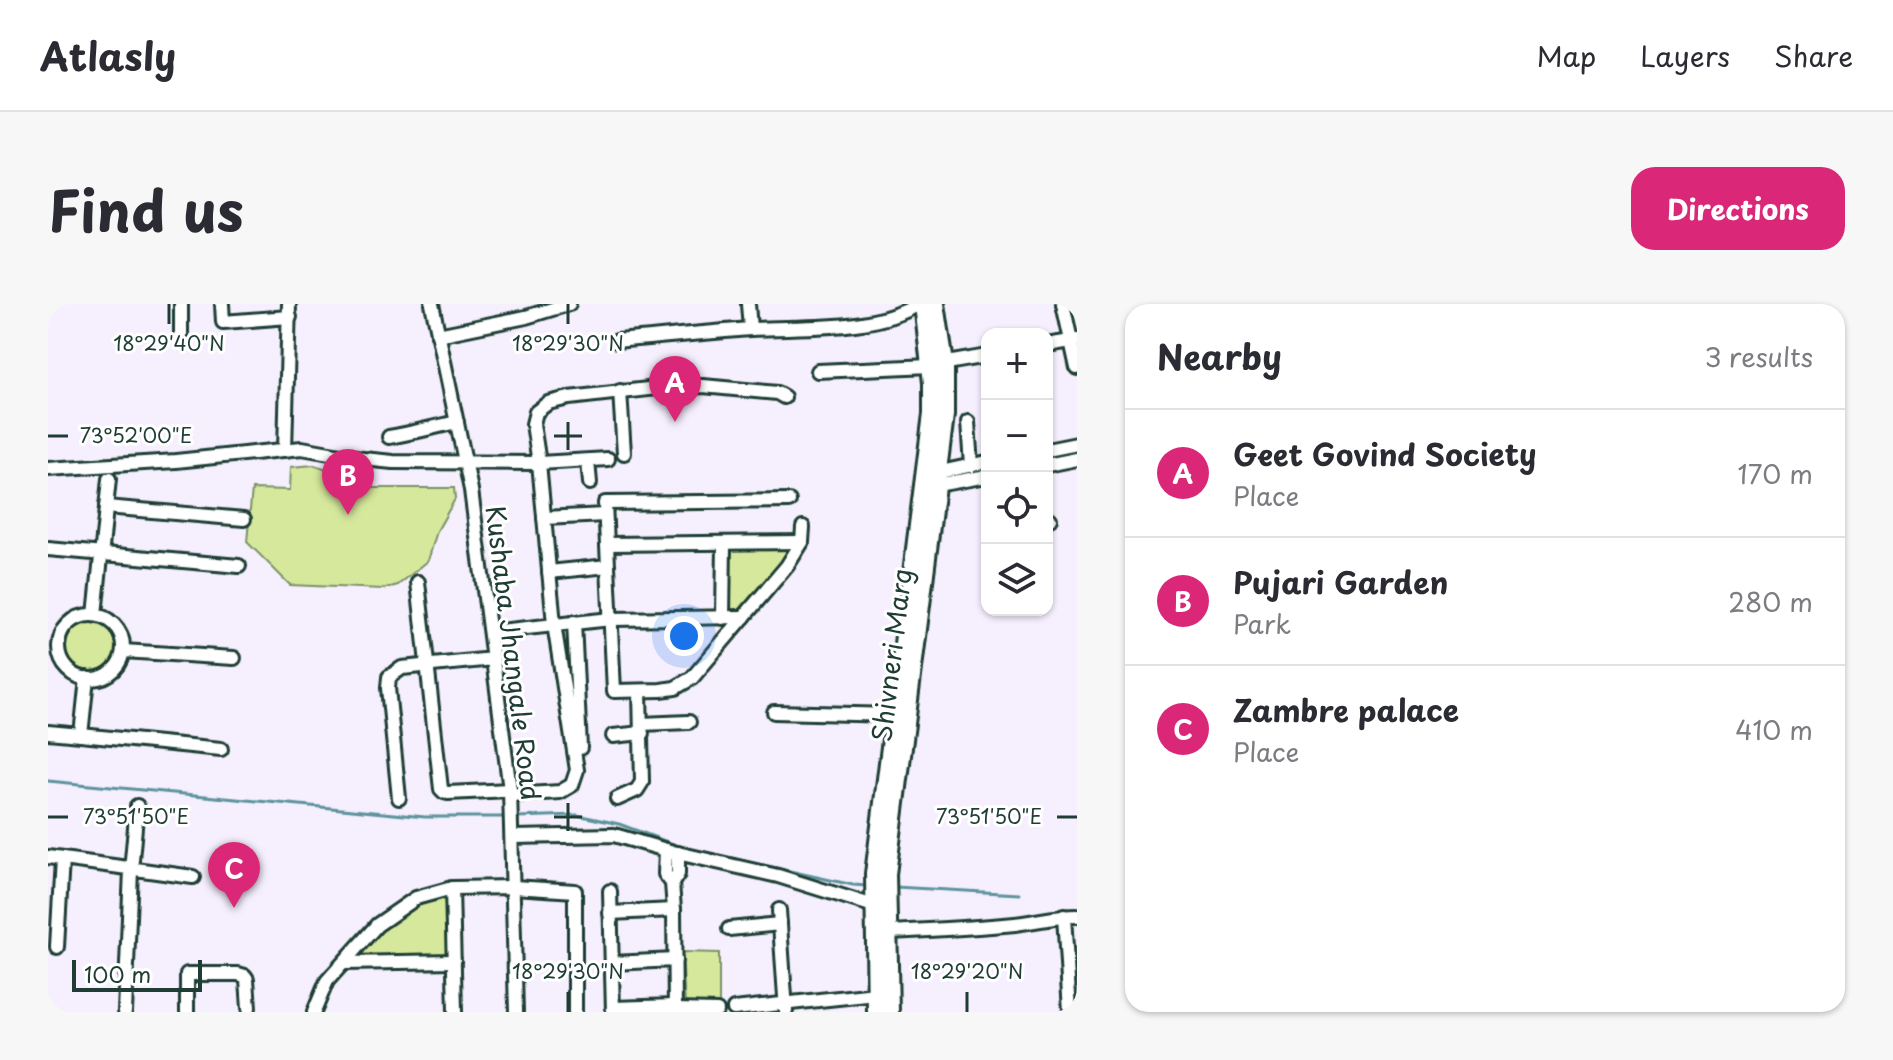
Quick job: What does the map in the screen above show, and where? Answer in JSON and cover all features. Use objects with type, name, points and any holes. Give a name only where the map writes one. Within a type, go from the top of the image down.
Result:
[{"type":"main road","name":"Shivneri Marg","points":[[921,304],[938,365]]},
{"type":"main road","name":"Shivneri Marg","points":[[881,874],[930,480],[932,383],[938,365],[936,304]]},
{"type":"main road","name":"Shivneri Marg","points":[[876,1012],[879,900],[894,715],[930,480]]},
{"type":"main road","name":"Shivneri Marg","points":[[879,900],[889,932],[890,1012]]},
{"type":"street","points":[[181,304],[181,336]]},
{"type":"street","points":[[222,304],[223,322],[290,310],[285,450]]},
{"type":"street","name":"Kushaba Jhangale Road","points":[[432,304],[466,464],[484,575],[511,796],[516,1012]]},
{"type":"street","points":[[438,335],[526,317],[569,304]]},
{"type":"street","points":[[748,304],[750,329]]},
{"type":"street","points":[[617,341],[860,323],[893,317],[921,304]]},
{"type":"street","points":[[1063,304],[1074,340],[1077,368]]},
{"type":"street","points":[[1053,344],[1074,340]]},
{"type":"street","points":[[818,371],[938,365],[981,357]]},
{"type":"street","points":[[418,582],[441,789],[448,793],[511,796],[560,792],[572,785],[577,770],[554,624],[533,424],[536,412],[548,403],[620,391],[703,386],[777,393],[784,397]]},
{"type":"street","points":[[620,391],[624,453]]},
{"type":"street","points":[[389,437],[457,422]]},
{"type":"street","points":[[968,422],[971,466]]},
{"type":"street","points":[[1053,449],[1077,444]]},
{"type":"street","points":[[48,469],[176,461],[302,448],[393,462],[539,463],[608,459]]},
{"type":"street","points":[[1053,464],[1077,459]]},
{"type":"street","points":[[588,461],[590,483]]},
{"type":"street","points":[[930,480],[981,464]]},
{"type":"street","points":[[95,615],[109,479]]},
{"type":"street","points":[[930,480],[981,480]]},
{"type":"street","points":[[789,501],[605,503],[614,691],[675,688],[692,678],[787,566],[802,542],[803,527]]},
{"type":"street","points":[[106,507],[244,519]]},
{"type":"street","points":[[544,518],[605,515]]},
{"type":"street","points":[[607,544],[802,542]]},
{"type":"street","points":[[723,618],[724,543]]},
{"type":"street","points":[[48,549],[239,566]]},
{"type":"street","points":[[549,572],[608,566]]},
{"type":"street","points":[[95,615],[117,627],[123,651],[111,672],[100,678],[87,678],[66,666],[54,642],[72,621],[95,615]]},
{"type":"street","points":[[490,632],[611,619],[744,617]]},
{"type":"street","points":[[574,622],[580,748]]},
{"type":"street","points":[[123,651],[234,658]]},
{"type":"street","points":[[399,798],[389,677],[402,668],[493,659]]},
{"type":"street","points":[[81,735],[87,678]]},
{"type":"street","points":[[617,799],[640,787],[640,691]]},
{"type":"street","points":[[774,712],[894,715]]},
{"type":"street","points":[[613,736],[641,728],[689,722]]},
{"type":"street","points":[[48,732],[221,749]]},
{"type":"street","points":[[125,1012],[137,806]]},
{"type":"street","points":[[513,833],[614,835],[672,852],[879,900]]},
{"type":"street","points":[[672,852],[665,874],[672,883],[675,1009]]},
{"type":"street","points":[[48,857],[193,877]]},
{"type":"street","points":[[57,947],[62,859]]},
{"type":"street","points":[[314,1012],[327,981],[377,925],[416,898],[452,888],[514,887],[575,891],[575,1012]]},
{"type":"street","points":[[452,888],[455,1012]]},
{"type":"street","points":[[610,891],[613,1010],[717,1011]]},
{"type":"street","points":[[610,913],[674,910]]},
{"type":"street","points":[[889,932],[962,929],[1071,916],[1073,980],[1070,1012]]},
{"type":"street","points":[[729,929],[779,917],[786,1008]]},
{"type":"street","points":[[612,963],[675,960]]},
{"type":"street","points":[[344,963],[454,961]]},
{"type":"street","points":[[187,1012],[187,974],[245,976],[249,1008]]},
{"type":"street","points":[[734,1009],[786,1008],[876,994]]},
{"type":"green space","points":[[314,465],[347,475],[372,488],[454,488],[455,499],[437,531],[428,561],[398,585],[383,589],[290,585],[247,542],[252,489],[290,490],[291,467]]},
{"type":"green space","points":[[726,547],[787,549],[789,555],[743,613],[726,614]]},
{"type":"green space","points":[[91,623],[108,630],[115,647],[108,664],[91,671],[74,664],[67,647],[74,630]]},
{"type":"green space","points":[[449,892],[454,957],[353,963],[377,925],[415,902]]},
{"type":"green space","points":[[682,952],[719,953],[719,1004],[685,1005]]},
{"type":"waterway","points":[[48,781],[425,817],[508,817]]},
{"type":"waterway","points":[[516,817],[577,815],[619,824],[681,847],[867,886]]},
{"type":"waterway","points":[[895,887],[1019,894]]},
{"type":"place","name":"Geet Govind Society","points":[[675,422]]},
{"type":"place","name":"Pujari Garden","points":[[348,515]]},
{"type":"place","name":"Zambre palace","points":[[234,908]]}]
